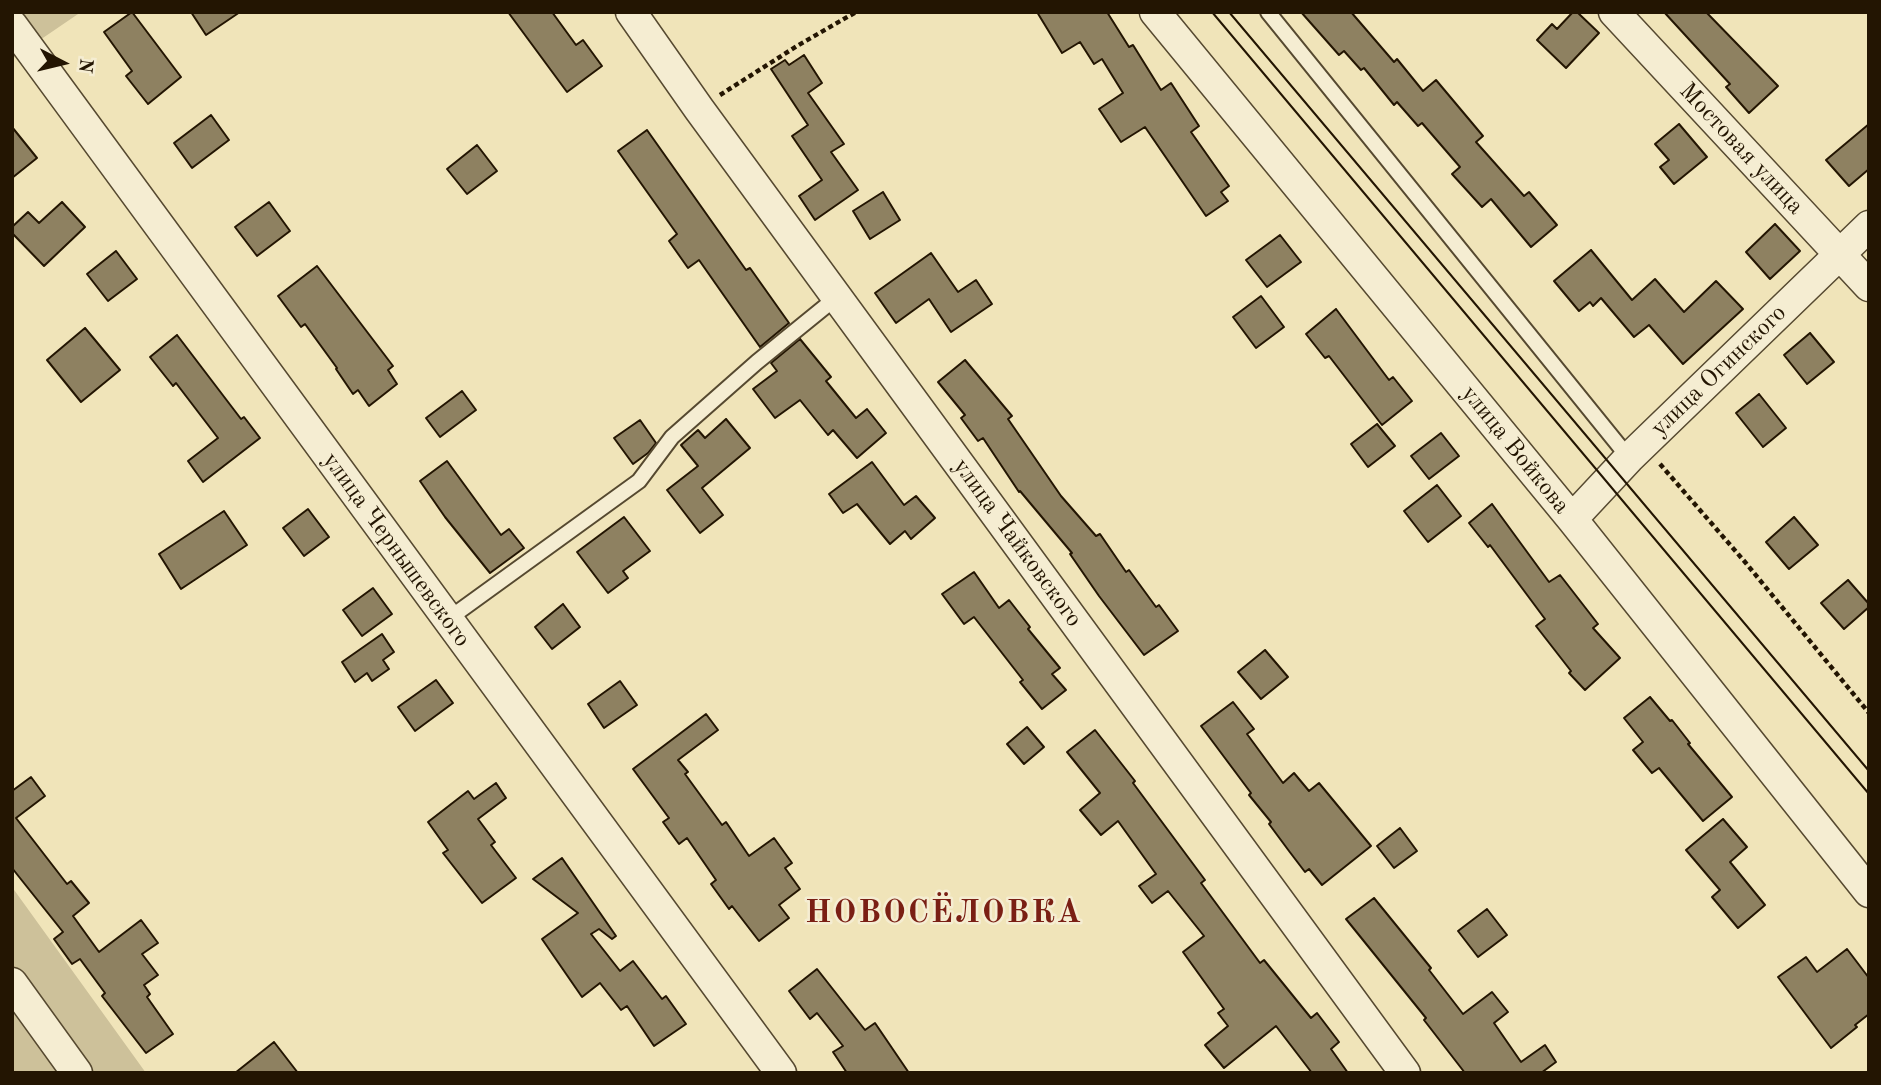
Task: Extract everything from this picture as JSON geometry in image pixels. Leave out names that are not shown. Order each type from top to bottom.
[{"type":"street","name":"улица Чайковского","points":[[631,12],[1405,1073]]},
{"type":"street","name":"улица Войкова","points":[[1155,12],[1572,519],[1869,892]]},
{"type":"street","name":"Мостовая улица","points":[[1614,12],[1869,286]]},
{"type":"street","name":"улица Чернышевского","points":[[12,25],[781,1073]]},
{"type":"street","name":"улица Огинского","points":[[1572,519],[1629,458],[1869,226]]},
{"type":"street","points":[[12,983],[77,1073]]},
{"type":"lane","points":[[1268,12],[1629,458]]},
{"type":"lane","points":[[447,620],[639,481],[672,437],[837,297]]},
{"type":"path","points":[[699,108],[856,12]]},
{"type":"path","points":[[1629,458],[1658,461],[1869,713]]},
{"type":"shaded area","points":[[12,12],[81,12],[12,59]]},
{"type":"shaded area","points":[[12,887],[146,1073],[12,1072]]},
{"type":"building","points":[[132,12],[181,77],[148,104],[126,76],[132,71],[104,32]]},
{"type":"building","points":[[191,12],[240,12],[206,35]]},
{"type":"building","points":[[508,12],[552,12],[576,45],[583,40],[602,66],[567,92]]},
{"type":"building","points":[[1037,12],[1107,12],[1129,47],[1133,45],[1161,90],[1171,83],[1199,126],[1191,132],[1229,186],[1221,192],[1228,201],[1206,216],[1145,127],[1121,142],[1099,109],[1123,93],[1102,59],[1094,64],[1080,42],[1062,53]]},
{"type":"building","points":[[1301,12],[1351,12],[1394,62],[1397,59],[1423,91],[1436,80],[1483,136],[1476,142],[1524,196],[1529,192],[1557,225],[1531,247],[1491,199],[1482,207],[1452,174],[1460,167],[1422,123],[1418,126],[1397,102],[1394,105],[1364,68],[1361,70],[1344,51],[1339,55]]},
{"type":"building","points":[[1573,12],[1577,12],[1599,33],[1566,68],[1537,40],[1552,24],[1557,29]]},
{"type":"building","points":[[1664,12],[1706,12],[1778,86],[1749,113],[1726,87],[1730,84]]},
{"type":"building","points":[[804,55],[822,83],[808,93],[844,144],[831,152],[858,190],[815,220],[799,196],[822,180],[792,136],[808,125],[771,69],[785,60],[789,65]]},
{"type":"building","points":[[211,115],[229,140],[192,168],[174,143]]},
{"type":"building","points":[[1679,124],[1707,157],[1674,184],[1660,167],[1669,160],[1655,144]]},
{"type":"building","points":[[1869,124],[1869,169],[1849,186],[1826,160]]},
{"type":"building","points":[[12,127],[37,158],[12,178]]},
{"type":"building","points":[[647,130],[746,270],[750,268],[789,323],[760,347],[699,260],[688,268],[669,241],[677,234],[618,151]]},
{"type":"building","points":[[477,145],[497,171],[467,194],[447,169]]},
{"type":"building","points":[[883,192],[900,220],[870,239],[853,211]]},
{"type":"building","points":[[62,202],[85,227],[44,266],[12,233],[12,227],[28,212],[39,223]]},
{"type":"building","points":[[269,202],[290,231],[257,256],[235,227]]},
{"type":"building","points":[[1775,224],[1800,251],[1770,279],[1746,252]]},
{"type":"building","points":[[1280,235],[1301,262],[1267,287],[1246,260]]},
{"type":"building","points":[[1591,250],[1632,300],[1655,279],[1684,312],[1716,281],[1743,309],[1683,364],[1649,325],[1634,337],[1601,298],[1593,306],[1590,302],[1579,311],[1554,281]]},
{"type":"building","points":[[116,251],[137,279],[108,301],[87,274]]},
{"type":"building","points":[[931,253],[958,292],[976,280],[992,304],[951,332],[929,299],[896,323],[875,293]]},
{"type":"building","points":[[317,266],[393,366],[388,370],[397,384],[369,406],[358,390],[353,394],[305,324],[301,327],[278,296]]},
{"type":"building","points":[[1261,296],[1284,327],[1256,348],[1233,317]]},
{"type":"building","points":[[1336,309],[1389,380],[1393,377],[1412,401],[1382,425],[1329,356],[1325,358],[1306,334]]},
{"type":"building","points":[[85,328],[120,370],[81,402],[47,360]]},
{"type":"building","points":[[1810,333],[1834,362],[1807,384],[1784,355]]},
{"type":"building","points":[[177,335],[241,419],[244,417],[260,438],[203,482],[188,461],[218,438],[176,383],[173,386],[150,357]]},
{"type":"building","points":[[800,339],[831,377],[826,381],[856,418],[867,409],[886,433],[857,458],[833,430],[828,435],[800,400],[775,418],[753,389],[777,371],[771,363]]},
{"type":"building","points":[[965,360],[1012,416],[1008,419],[1061,496],[1096,536],[1100,534],[1126,572],[1129,570],[1156,607],[1159,605],[1178,631],[1144,655],[1099,596],[1070,554],[1072,553],[1019,492],[983,438],[978,441],[961,418],[965,415],[938,382]]},
{"type":"building","points":[[462,391],[476,410],[440,437],[426,418]]},
{"type":"building","points":[[1759,394],[1786,428],[1763,447],[1736,413]]},
{"type":"building","points":[[726,419],[750,448],[702,488],[723,515],[700,533],[667,490],[698,466],[681,445],[698,430],[705,438]]},
{"type":"building","points":[[640,420],[656,443],[633,464],[614,438]]},
{"type":"building","points":[[1377,424],[1395,446],[1368,467],[1351,444]]},
{"type":"building","points":[[1441,433],[1459,456],[1429,479],[1411,456]]},
{"type":"building","points":[[447,461],[501,535],[509,529],[524,548],[490,573],[420,481]]},
{"type":"building","points":[[872,462],[904,505],[916,496],[935,518],[911,539],[905,531],[890,544],[857,504],[843,513],[829,494]]},
{"type":"building","points":[[1437,485],[1461,516],[1428,542],[1404,511]]},
{"type":"building","points":[[1492,504],[1549,582],[1560,575],[1598,624],[1593,628],[1620,658],[1585,690],[1569,673],[1571,671],[1536,626],[1545,619],[1490,545],[1488,547],[1469,523]]},
{"type":"building","points":[[308,509],[329,537],[304,556],[283,528]]},
{"type":"building","points":[[224,511],[247,545],[181,589],[159,554]]},
{"type":"building","points":[[624,517],[650,551],[623,571],[628,578],[608,593],[577,552]]},
{"type":"building","points":[[1794,517],[1818,545],[1789,569],[1766,542]]},
{"type":"building","points":[[974,572],[999,608],[1009,600],[1030,627],[1028,629],[1060,668],[1052,674],[1066,690],[1042,709],[974,617],[964,624],[942,594]]},
{"type":"building","points":[[1848,580],[1869,607],[1844,629],[1821,603]]},
{"type":"building","points":[[373,588],[392,614],[362,636],[343,610]]},
{"type":"building","points":[[563,604],[580,627],[552,649],[535,627]]},
{"type":"building","points":[[382,634],[394,652],[383,660],[389,669],[372,681],[367,673],[355,682],[342,662]]},
{"type":"building","points":[[1265,650],[1288,677],[1261,699],[1238,672]]},
{"type":"building","points":[[436,680],[453,703],[415,731],[398,707]]},
{"type":"building","points":[[620,681],[637,705],[604,728],[588,704]]},
{"type":"building","points":[[1650,697],[1670,721],[1672,720],[1690,743],[1688,744],[1732,797],[1703,821],[1659,768],[1652,773],[1633,750],[1643,742],[1624,718]]},
{"type":"building","points":[[1233,702],[1254,729],[1247,734],[1283,783],[1294,773],[1309,791],[1319,783],[1371,846],[1322,885],[1309,869],[1305,872],[1289,851],[1269,824],[1271,822],[1249,795],[1251,793],[1201,726]]},
{"type":"building","points":[[706,714],[718,730],[678,760],[688,772],[685,774],[722,825],[726,822],[749,856],[774,838],[792,863],[785,868],[800,889],[779,905],[789,918],[759,941],[732,906],[729,909],[711,884],[716,880],[687,838],[679,844],[663,822],[669,818],[633,769]]},
{"type":"building","points":[[1027,727],[1044,747],[1024,764],[1007,744]]},
{"type":"building","points":[[1095,730],[1135,781],[1133,783],[1205,880],[1201,883],[1260,963],[1264,960],[1311,1018],[1317,1013],[1339,1042],[1331,1049],[1348,1073],[1312,1073],[1276,1026],[1224,1068],[1205,1045],[1228,1026],[1218,1013],[1224,1009],[1183,952],[1204,936],[1168,891],[1152,903],[1139,886],[1156,874],[1118,821],[1101,835],[1080,810],[1100,793],[1067,752]]},
{"type":"building","points":[[31,777],[45,796],[16,818],[67,884],[71,881],[89,903],[73,916],[99,952],[141,920],[158,943],[142,954],[158,975],[144,985],[150,994],[147,997],[173,1034],[146,1053],[102,996],[105,993],[80,959],[72,964],[54,939],[63,932],[12,868],[12,791]]},
{"type":"building","points":[[496,783],[506,798],[478,819],[495,842],[491,845],[516,878],[482,903],[443,853],[448,850],[428,822],[468,791],[474,799]]},
{"type":"building","points":[[1723,819],[1747,847],[1730,862],[1765,905],[1738,928],[1712,897],[1720,890],[1686,850]]},
{"type":"building","points":[[1400,828],[1417,851],[1394,868],[1377,846]]},
{"type":"building","points":[[562,858],[616,936],[612,939],[599,929],[591,934],[620,971],[633,961],[662,999],[666,996],[686,1024],[654,1046],[627,1006],[621,1010],[600,983],[582,997],[542,939],[578,913],[533,879]]},
{"type":"building","points":[[1374,898],[1431,968],[1429,970],[1463,1014],[1492,992],[1508,1012],[1494,1023],[1521,1062],[1545,1045],[1556,1062],[1541,1073],[1465,1073],[1424,1020],[1426,1018],[1346,919]]},
{"type":"building","points":[[1487,909],[1507,935],[1478,957],[1458,931]]},
{"type":"building","points":[[1847,949],[1869,978],[1869,1014],[1831,1048],[1778,977],[1806,957],[1817,972]]},
{"type":"building","points":[[817,969],[865,1030],[875,1023],[909,1073],[847,1073],[833,1052],[843,1046],[817,1013],[810,1019],[789,991]]},
{"type":"building","points":[[274,1042],[298,1073],[235,1073]]},
{"type":"tram line","points":[[1212,12],[1869,794]]},
{"type":"tram line","points":[[1229,12],[1869,771]]},
{"type":"district","name":"НОВОСЁЛОВКА","points":[[944,914]]}]
